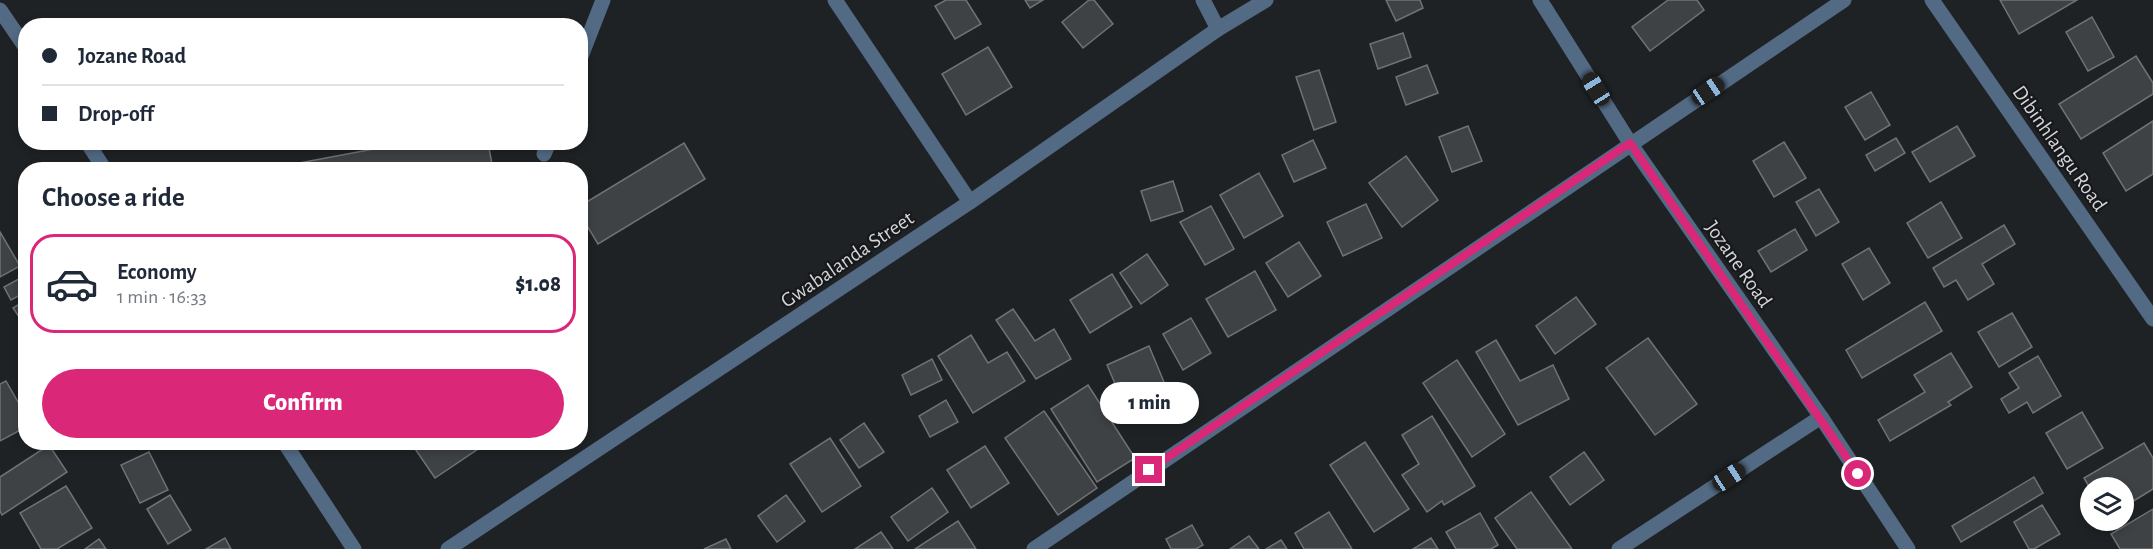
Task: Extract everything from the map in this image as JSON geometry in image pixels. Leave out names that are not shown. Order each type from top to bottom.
[{"type":"street","points":[[588,38],[603,0]]},
{"type":"street","points":[[835,0],[970,202]]},
{"type":"street","points":[[1203,0],[1218,29]]},
{"type":"street","name":"Gwabalanda Street","points":[[448,549],[970,202],[1218,29],[1266,0]]},
{"type":"street","name":"Jozane Road","points":[[1540,0],[1630,143],[1821,417],[1908,549]]},
{"type":"street","points":[[1034,549],[1844,0]]},
{"type":"street","name":"Dibinhlangu Road","points":[[1932,0],[2153,319]]},
{"type":"street","points":[[0,10],[18,36]]},
{"type":"street","points":[[1619,549],[1821,417]]},
{"type":"street","points":[[289,450],[354,549]]},
{"type":"building","points":[[946,0],[966,0],[981,24],[955,39],[935,6]]},
{"type":"building","points":[[1025,0],[1043,0],[1030,8]]},
{"type":"building","points":[[1089,0],[1094,0],[1113,24],[1083,48],[1062,22]]},
{"type":"building","points":[[1386,0],[1420,0],[1423,8],[1396,21]]},
{"type":"building","points":[[1668,0],[1697,0],[1704,10],[1650,51],[1632,27]]},
{"type":"building","points":[[2000,0],[2077,0],[2019,34]]},
{"type":"building","points":[[2092,17],[2114,57],[2088,71],[2066,32]]},
{"type":"building","points":[[1403,33],[1411,57],[1378,69],[1370,44]]},
{"type":"building","points":[[988,47],[1012,87],[966,115],[942,74]]},
{"type":"building","points":[[2136,56],[2153,83],[2153,94],[2081,139],[2059,104]]},
{"type":"building","points":[[1427,65],[1438,93],[1406,105],[1396,77]]},
{"type":"building","points":[[1319,70],[1336,122],[1314,130],[1296,77]]},
{"type":"building","points":[[1871,92],[1890,125],[1865,140],[1845,107]]},
{"type":"building","points":[[2153,121],[2153,174],[2126,191],[2103,153]]},
{"type":"building","points":[[1468,126],[1482,161],[1452,172],[1439,137]]},
{"type":"building","points":[[1957,126],[1975,156],[1930,182],[1912,152]]},
{"type":"building","points":[[1896,138],[1905,153],[1875,171],[1866,155]]},
{"type":"building","points":[[1313,140],[1326,168],[1294,182],[1282,155]]},
{"type":"building","points":[[1784,142],[1806,178],[1774,197],[1753,161]]},
{"type":"building","points":[[684,143],[705,179],[598,244],[588,227],[588,201]]},
{"type":"building","points":[[368,150],[489,150],[492,162],[305,162]]},
{"type":"building","points":[[1406,156],[1438,200],[1402,227],[1369,183]]},
{"type":"building","points":[[1259,173],[1283,216],[1244,238],[1220,195]]},
{"type":"building","points":[[1173,181],[1183,211],[1151,221],[1141,191]]},
{"type":"building","points":[[1819,189],[1839,222],[1816,236],[1796,202]]},
{"type":"building","points":[[1941,202],[1962,238],[1928,258],[1907,223]]},
{"type":"building","points":[[1366,204],[1382,238],[1343,256],[1327,222]]},
{"type":"building","points":[[1211,206],[1234,249],[1205,265],[1180,222]]},
{"type":"building","points":[[2004,225],[2015,244],[1982,264],[1994,284],[1968,300],[1956,280],[1944,287],[1933,268]]},
{"type":"building","points":[[1795,229],[1807,250],[1771,272],[1758,251]]},
{"type":"building","points":[[0,232],[18,263],[18,267],[0,277]]},
{"type":"building","points":[[1299,242],[1321,276],[1288,297],[1266,263]]},
{"type":"building","points":[[1869,248],[1890,283],[1863,300],[1842,264]]},
{"type":"building","points":[[1147,254],[1168,285],[1141,304],[1120,273]]},
{"type":"building","points":[[1255,271],[1276,310],[1228,337],[1206,299]]},
{"type":"building","points":[[1112,274],[1132,307],[1090,333],[1070,300]]},
{"type":"building","points":[[18,279],[18,296],[11,300],[4,287]]},
{"type":"building","points":[[1576,297],[1596,324],[1555,354],[1536,326]]},
{"type":"building","points":[[1925,302],[1942,331],[1862,378],[1846,350]]},
{"type":"building","points":[[18,305],[18,315],[13,308]]},
{"type":"building","points":[[1013,309],[1035,341],[1054,329],[1071,359],[1036,379],[996,320]]},
{"type":"building","points":[[2012,313],[2032,347],[1999,367],[1978,332]]},
{"type":"building","points":[[1191,318],[1211,353],[1183,370],[1163,334]]},
{"type":"building","points":[[971,335],[988,363],[1007,352],[1025,381],[973,413],[938,356]]},
{"type":"building","points":[[1648,338],[1697,404],[1655,435],[1606,368]]},
{"type":"building","points":[[1496,340],[1520,381],[1553,365],[1569,399],[1518,425],[1476,352]]},
{"type":"building","points":[[1149,346],[1164,382],[1122,400],[1107,365]]},
{"type":"building","points":[[1951,353],[1972,387],[1948,402],[1951,405],[1890,441],[1878,420],[1925,392],[1914,375]]},
{"type":"building","points":[[2038,356],[2061,396],[2033,413],[2027,402],[2009,413],[2001,399],[2019,388],[2009,373]]},
{"type":"building","points":[[932,359],[942,380],[911,395],[902,375]]},
{"type":"building","points":[[1457,360],[1505,434],[1472,457],[1423,383]]},
{"type":"building","points":[[6,381],[18,402],[18,431],[0,441],[0,384]]},
{"type":"building","points":[[1088,385],[1135,458],[1097,482],[1051,409]]},
{"type":"building","points":[[946,400],[958,422],[930,437],[919,416]]},
{"type":"building","points":[[1044,411],[1097,488],[1058,515],[1005,438]]},
{"type":"building","points":[[2082,412],[2103,448],[2067,469],[2046,433]]},
{"type":"building","points":[[1432,416],[1475,486],[1444,505],[1442,501],[1427,512],[1402,475],[1419,464],[1402,435]]},
{"type":"building","points":[[864,423],[884,452],[859,468],[840,440]]},
{"type":"building","points":[[830,438],[861,486],[822,512],[790,464]]},
{"type":"building","points":[[1365,442],[1409,509],[1374,532],[1330,465]]},
{"type":"building","points":[[2144,443],[2153,458],[2153,489],[2134,501],[2134,477],[2086,477]]},
{"type":"building","points":[[985,446],[1009,483],[971,508],[947,470]]},
{"type":"building","points":[[41,450],[52,450],[67,472],[2,515],[0,477]]},
{"type":"building","points":[[416,450],[477,450],[435,478]]},
{"type":"building","points":[[149,452],[168,490],[140,503],[121,465]]},
{"type":"building","points":[[1584,452],[1604,480],[1570,505],[1550,477]]},
{"type":"building","points":[[2034,477],[2043,493],[1961,542],[1952,526]]},
{"type":"building","points":[[66,486],[92,528],[57,549],[41,549],[20,513]]},
{"type":"building","points":[[932,488],[948,512],[908,541],[891,517]]},
{"type":"building","points":[[1531,492],[1572,549],[1517,549],[1495,518]]},
{"type":"building","points":[[170,495],[191,530],[168,544],[147,509]]},
{"type":"building","points":[[786,495],[805,521],[777,542],[758,516]]},
{"type":"building","points":[[2042,505],[2060,534],[2034,549],[2029,549],[2014,522]]},
{"type":"building","points":[[2153,509],[2153,549],[2120,549],[2111,534],[2116,531],[2134,531],[2134,520]]},
{"type":"building","points":[[1329,512],[1352,549],[1304,549],[1295,533]]},
{"type":"building","points":[[1480,513],[1498,545],[1491,549],[1456,549],[1446,532]]},
{"type":"building","points":[[958,521],[976,549],[915,549]]},
{"type":"building","points":[[1192,525],[1203,545],[1196,549],[1171,549],[1166,539]]},
{"type":"building","points":[[881,532],[893,549],[855,549]]},
{"type":"building","points":[[1249,536],[1259,549],[1230,549]]},
{"type":"building","points":[[225,538],[231,549],[206,549]]},
{"type":"building","points":[[1431,538],[1438,549],[1413,549]]},
{"type":"building","points":[[99,539],[106,549],[85,549]]},
{"type":"building","points":[[726,539],[731,549],[704,549]]},
{"type":"building","points":[[1281,540],[1287,549],[1266,549]]},
{"type":"route","points":[[1149,470],[1630,143],[1821,417],[1858,474]]}]
